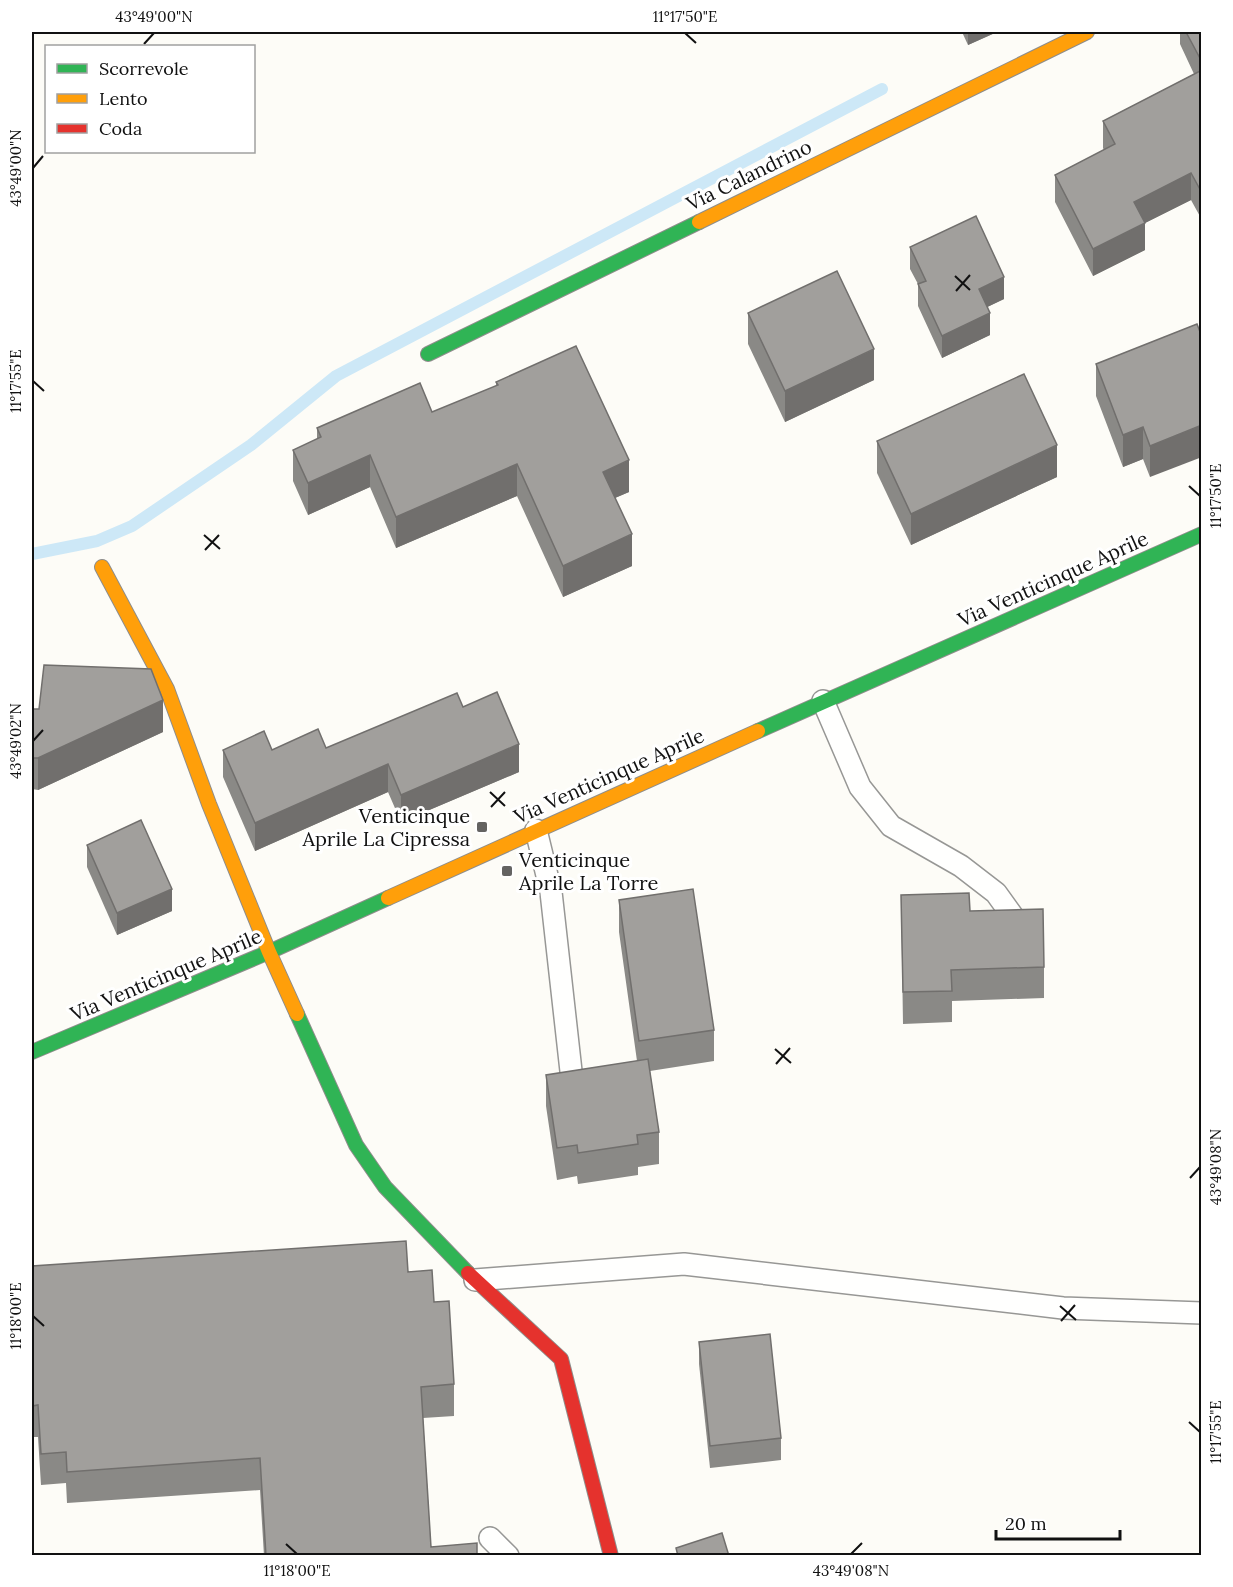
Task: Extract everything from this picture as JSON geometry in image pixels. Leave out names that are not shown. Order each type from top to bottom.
[{"type":"street","name":"Via Calandrino","points":[[428,354],[1087,32]]},
{"type":"street","name":"Via Venticinque Aprile","points":[[32,1052],[269,952],[823,701],[1202,534]]},
{"type":"street","points":[[102,567],[167,690],[209,804],[269,952],[356,1145],[385,1186],[475,1280],[561,1359],[611,1556]]},
{"type":"lane","points":[[823,701],[860,787],[891,826],[961,866],[996,893],[1014,918]]},
{"type":"lane","points":[[536,830],[551,892],[572,1080]]},
{"type":"lane","points":[[475,1280],[684,1264],[1063,1308],[1202,1312]]},
{"type":"lane","points":[[490,1538],[508,1556]]},
{"type":"building","points":[[1186,32],[1202,32],[1202,62]]},
{"type":"building","points":[[1202,70],[1202,193],[1191,173],[1134,202],[1145,223],[1093,249],[1055,175],[1115,144],[1103,121]]},
{"type":"building","points":[[976,216],[1004,277],[979,289],[990,313],[942,336],[918,284],[926,281],[910,247]]},
{"type":"building","points":[[837,271],[874,349],[785,391],[748,313]]},
{"type":"building","points":[[1197,324],[1202,337],[1202,425],[1150,446],[1143,427],[1123,435],[1096,364]]},
{"type":"building","points":[[576,346],[629,460],[603,472],[632,534],[563,566],[517,464],[396,517],[370,455],[308,483],[293,450],[321,437],[317,428],[420,383],[432,412],[498,385],[496,382]]},
{"type":"building","points":[[1024,374],[1057,445],[911,514],[877,441]]},
{"type":"building","points":[[44,665],[151,669],[163,700],[38,758],[32,758],[32,709],[39,709]]},
{"type":"building","points":[[497,692],[519,744],[401,795],[388,764],[255,823],[223,750],[264,731],[272,750],[318,729],[326,748],[457,693],[463,707]]},
{"type":"building","points":[[141,820],[172,889],[117,913],[87,845]]},
{"type":"building","points":[[693,889],[714,1030],[639,1041],[619,900]]},
{"type":"building","points":[[969,893],[970,911],[1043,909],[1044,967],[951,970],[952,991],[903,992],[901,895]]},
{"type":"building","points":[[648,1059],[659,1132],[637,1135],[638,1144],[578,1153],[577,1145],[557,1148],[546,1075]]},
{"type":"building","points":[[406,1241],[408,1272],[432,1270],[434,1302],[449,1301],[454,1384],[421,1387],[431,1547],[477,1543],[477,1556],[266,1556],[260,1458],[67,1472],[66,1452],[41,1454],[38,1405],[32,1406],[32,1266]]},
{"type":"building","points":[[770,1334],[781,1438],[710,1446],[699,1342]]},
{"type":"building","points":[[722,1533],[729,1556],[678,1556],[676,1548]]},
{"type":"waterway","points":[[32,554],[97,541],[132,526],[251,445],[336,376],[882,89]]},
{"type":"traffic: fast","points":[[428,354],[699,222]]},
{"type":"traffic: fast","points":[[758,731],[1202,534]]},
{"type":"traffic: fast","points":[[32,1052],[269,952],[388,898]]},
{"type":"traffic: fast","points":[[297,1014],[356,1145],[385,1187],[468,1273]]},
{"type":"traffic: slow","points":[[699,222],[1087,32]]},
{"type":"traffic: slow","points":[[102,567],[167,689],[209,804],[269,952],[297,1014]]},
{"type":"traffic: slow","points":[[388,898],[758,731]]},
{"type":"traffic: jam","points":[[468,1273],[561,1359],[611,1556]]},
{"type":"place","name":"Venticinque Aprile La Cipressa","points":[[482,827]]},
{"type":"place","name":"Venticinque Aprile La Torre","points":[[507,871]]}]
